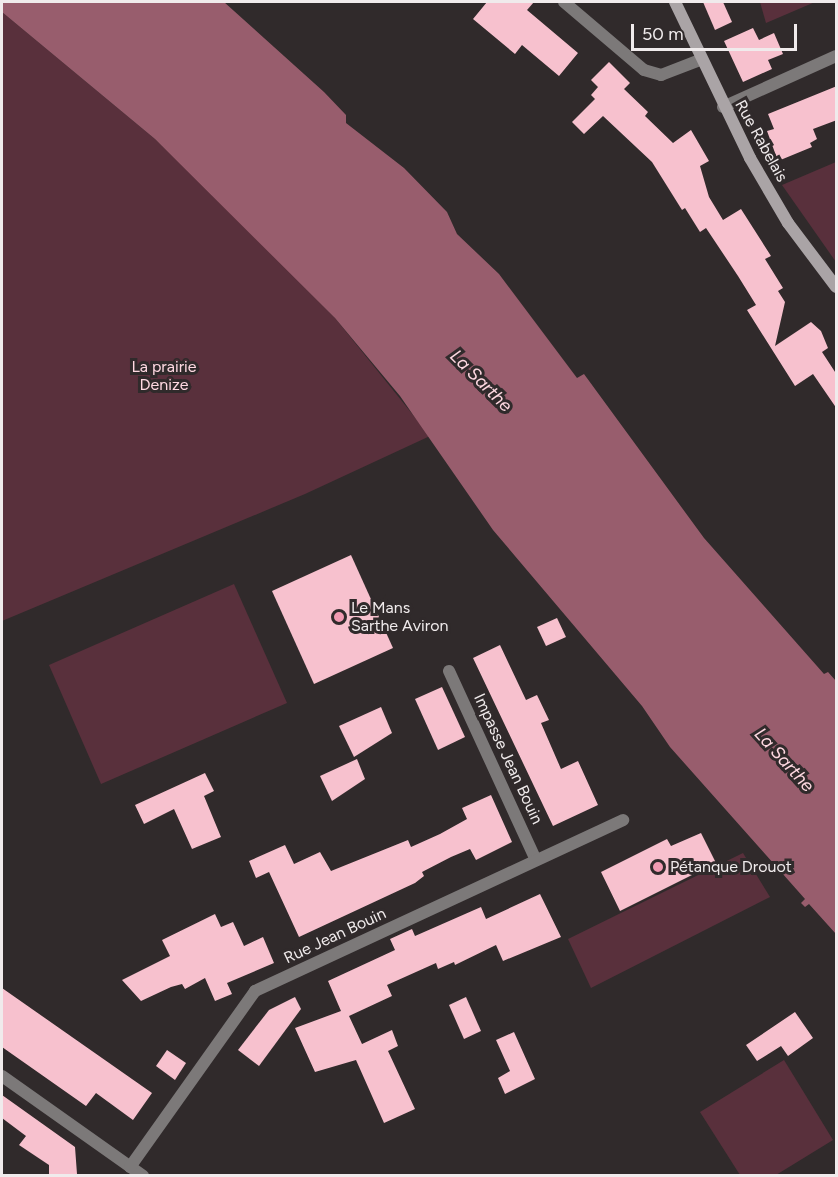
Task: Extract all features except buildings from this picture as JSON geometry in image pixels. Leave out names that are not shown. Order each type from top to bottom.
[{"type":"street","points":[[564,2],[644,70],[661,75],[700,60]]},
{"type":"street","name":"Rue Rabelais","points":[[675,2],[723,107],[788,223],[837,286]]},
{"type":"street","points":[[723,107],[837,56]]},
{"type":"street","name":"Impasse Jean Bouin","points":[[449,671],[536,860]]},
{"type":"street","name":"Rue Jean Bouin","points":[[130,1167],[255,991],[623,820]]},
{"type":"street","points":[[2,1076],[143,1176]]},
{"type":"green space","points":[[760,2],[815,2],[766,23]]},
{"type":"green space","name":"La prairie Denize","points":[[2,12],[155,139],[220,201],[335,318],[430,436],[305,494],[2,621]]},
{"type":"green space","points":[[836,162],[836,262],[782,185]]},
{"type":"green space","points":[[234,584],[287,703],[101,784],[49,665]]},
{"type":"green space","points":[[743,853],[770,897],[591,988],[568,939]]},
{"type":"green space","points":[[784,1060],[833,1140],[776,1175],[740,1175],[700,1112]]},
{"type":"water","name":"La Sarthe","points":[[2,2],[224,2],[324,92],[346,115],[346,123],[404,168],[447,212],[457,234],[499,274],[577,378],[584,374],[704,538],[824,674],[828,672],[836,681],[836,934],[809,904],[805,907],[801,903],[805,899],[670,747],[642,706],[493,530],[400,396],[335,318],[155,139],[2,12]]},
{"type":"place","name":"Le Mans Sarthe Aviron","points":[[339,617]]},
{"type":"place","name":"Pétanque Drouot","points":[[658,867]]}]
